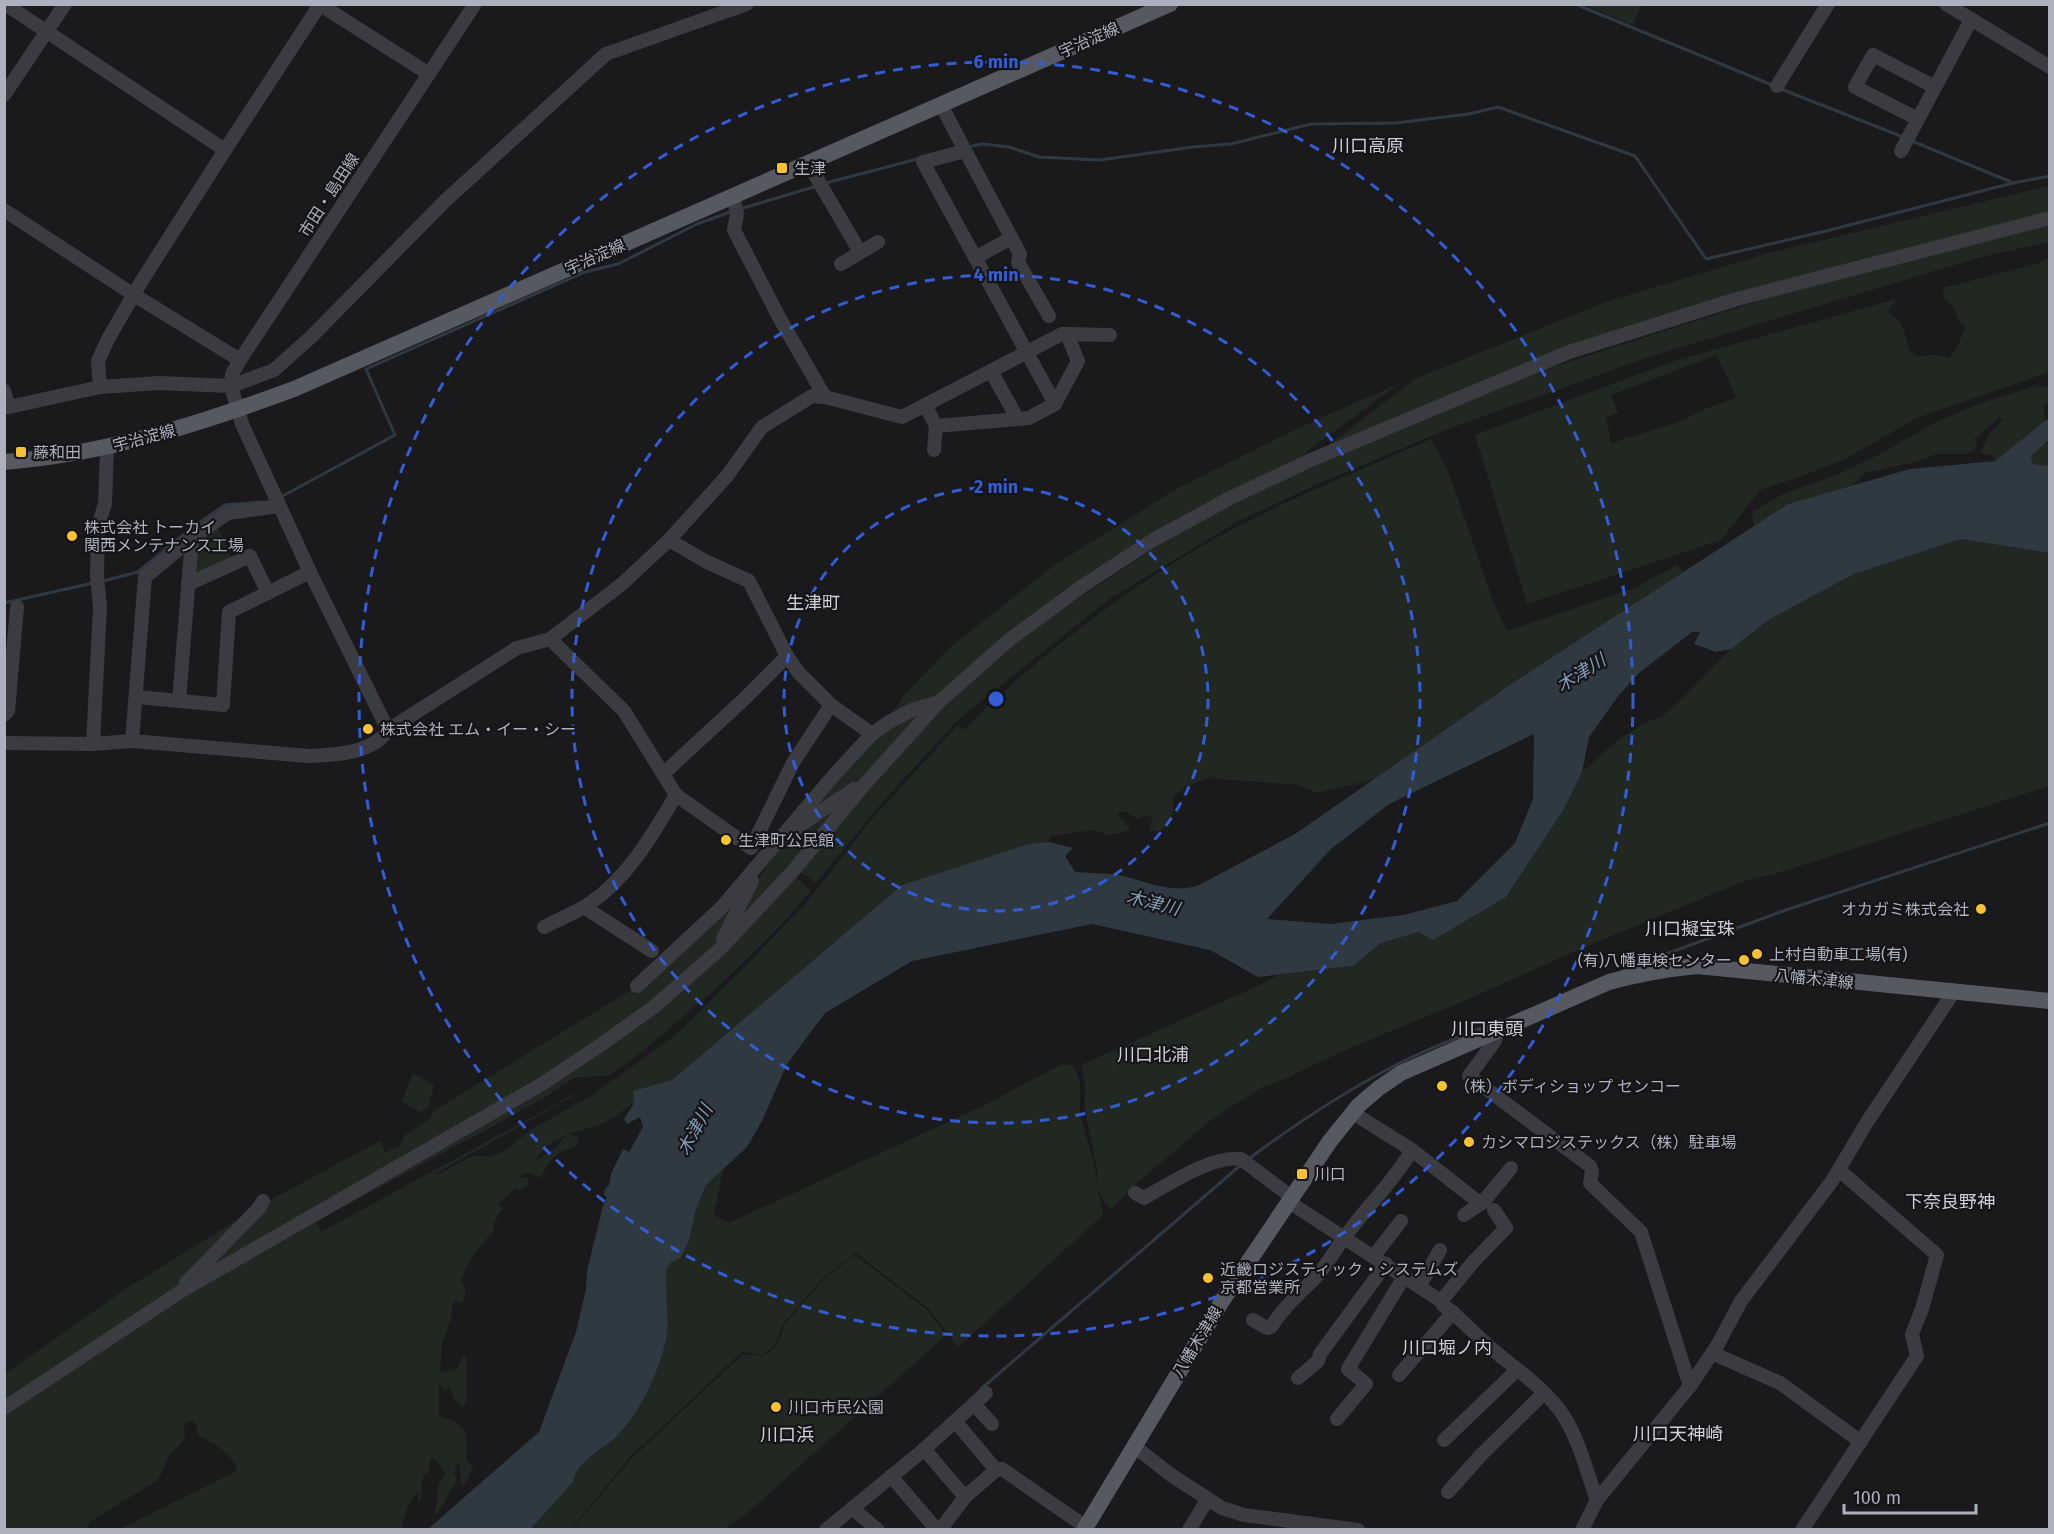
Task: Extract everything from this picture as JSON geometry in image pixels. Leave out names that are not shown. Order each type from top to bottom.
[{"type":"main road","name":"宇治淀線","points":[[4,462],[131,443],[237,410],[294,389],[1170,4]]},
{"type":"main road","name":"八幡木津線","points":[[1085,1528],[1222,1301],[1330,1140],[1359,1105],[1401,1073],[1609,982],[1642,972],[1687,967],[1697,966],[2049,1001]]},
{"type":"street","points":[[4,4],[225,150]]},
{"type":"street","points":[[4,95],[64,4]]},
{"type":"street","name":"市田・島田線","points":[[231,386],[232,374],[240,360],[475,4]]},
{"type":"street","points":[[4,391],[7,407],[100,387],[159,383],[231,386],[274,370],[311,337],[445,201],[606,54],[747,4]]},
{"type":"street","points":[[1777,86],[1828,4]]},
{"type":"street","points":[[1946,4],[2048,63]]},
{"type":"street","points":[[100,387],[98,361],[108,339],[317,5],[327,9],[429,74]]},
{"type":"street","points":[[1901,151],[1971,20]]},
{"type":"street","points":[[1918,119],[1855,87],[1873,55],[1935,87]]},
{"type":"street","points":[[941,105],[1020,254],[1018,261],[1049,316]]},
{"type":"street","points":[[965,151],[923,162],[1055,404]]},
{"type":"street","points":[[808,163],[860,252]]},
{"type":"street","points":[[733,196],[737,214],[734,230],[780,319],[825,397]]},
{"type":"street","points":[[4,210],[134,296],[240,360]]},
{"type":"street","points":[[4,1408],[183,1290],[542,1084],[655,1006],[720,949],[794,871],[863,786],[939,702],[1009,640],[1082,587],[1153,540],[1230,498],[1311,460],[1580,348],[1737,299],[2049,218]]},
{"type":"street","points":[[975,258],[1011,238]]},
{"type":"street","points":[[841,264],[878,242]]},
{"type":"street","points":[[4,743],[93,744],[132,741],[322,756],[360,749],[384,737],[388,730],[517,648],[550,639],[622,584],[669,540],[727,476],[762,427],[812,396],[825,397],[902,417],[1062,334],[1110,335]]},
{"type":"street","points":[[936,426],[1029,418],[1055,404],[1078,362],[1067,334]]},
{"type":"street","points":[[991,371],[1017,418]]},
{"type":"street","points":[[231,386],[237,410],[279,506],[388,730]]},
{"type":"street","points":[[925,405],[936,426],[934,450]]},
{"type":"street","points":[[93,744],[100,615],[97,576],[98,526],[105,504],[107,448]]},
{"type":"street","points":[[132,741],[145,577],[192,538],[228,513],[279,506]]},
{"type":"street","points":[[179,701],[192,538]]},
{"type":"street","points":[[669,540],[708,562],[749,580],[787,656],[799,673],[831,705],[872,734]]},
{"type":"street","points":[[188,584],[250,556],[268,593]]},
{"type":"street","points":[[136,698],[223,705],[229,612],[310,572]]},
{"type":"street","points":[[4,715],[8,711],[10,631],[17,607]]},
{"type":"street","points":[[550,639],[624,711],[676,795],[751,848]]},
{"type":"street","points":[[663,774],[787,656]]},
{"type":"street","points":[[637,986],[721,908],[872,734],[912,710],[939,702]]},
{"type":"street","points":[[751,848],[794,761],[831,705]]},
{"type":"street","points":[[720,949],[718,945],[770,850],[782,842],[793,830],[863,786]]},
{"type":"street","points":[[544,927],[584,907],[609,889],[656,830],[676,795]]},
{"type":"street","points":[[751,848],[760,843],[770,850]]},
{"type":"street","points":[[584,907],[652,951]]},
{"type":"street","points":[[1582,1530],[1597,1500],[1690,1386],[1712,1353],[1741,1301],[1839,1170],[1867,1122],[1953,993]]},
{"type":"street","points":[[1499,1030],[1494,1042],[1469,1076],[1590,1166],[1592,1171],[1590,1182],[1641,1232],[1690,1386]]},
{"type":"street","points":[[1361,1118],[1412,1150],[1513,1223]]},
{"type":"street","points":[[1253,1320],[1267,1329],[1271,1327],[1287,1305],[1314,1279],[1344,1237],[1398,1174],[1412,1150]]},
{"type":"street","points":[[1135,1193],[1144,1198],[1192,1172],[1225,1159],[1241,1159],[1291,1200],[1441,1302],[1544,1393],[1564,1417],[1576,1441],[1597,1500]]},
{"type":"street","points":[[1464,1215],[1486,1205],[1510,1168]]},
{"type":"street","points":[[1802,1530],[1917,1356],[1912,1334],[1922,1309],[1937,1255],[1839,1170]]},
{"type":"street","points":[[183,1290],[186,1283],[260,1208],[263,1201]]},
{"type":"street","points":[[1441,1302],[1474,1261],[1506,1228],[1486,1205]]},
{"type":"street","points":[[1374,1256],[1401,1221]]},
{"type":"street","points":[[1419,1287],[1440,1250]]},
{"type":"street","points":[[1298,1378],[1318,1361],[1355,1305],[1386,1264]]},
{"type":"street","points":[[1337,1419],[1366,1384],[1348,1369],[1404,1277]]},
{"type":"street","points":[[1399,1375],[1453,1312]]},
{"type":"street","points":[[1712,1353],[1780,1383],[1861,1442]]},
{"type":"street","points":[[1444,1440],[1517,1370]]},
{"type":"street","points":[[826,1530],[924,1449],[986,1393]]},
{"type":"street","points":[[1448,1492],[1481,1455],[1544,1393]]},
{"type":"street","points":[[974,1404],[992,1424]]},
{"type":"street","points":[[955,1421],[996,1470]]},
{"type":"street","points":[[1134,1446],[1207,1500],[1222,1508],[1244,1515],[1356,1529]]},
{"type":"street","points":[[924,1449],[965,1497]]},
{"type":"street","points":[[891,1476],[938,1530],[965,1497],[996,1470],[1002,1469],[1085,1528]]},
{"type":"street","points":[[1189,1530],[1207,1500]]},
{"type":"street","points":[[852,1508],[878,1530]]},
{"type":"shaded area","points":[[1641,4],[1633,25],[1585,5]]},
{"type":"shaded area","points":[[2049,186],[2049,212],[1565,348],[1321,451],[1415,379],[1606,302],[1769,253]]},
{"type":"shaded area","points":[[2049,223],[2049,242],[1981,257],[1652,356],[1453,427],[1320,483],[1239,521],[1111,598],[960,718],[885,799],[816,883],[798,870],[867,787],[944,707],[1015,641],[1160,544],[1228,505],[1443,408],[1552,367],[1839,275]]},
{"type":"shaded area","points":[[2049,258],[2050,366],[2046,373],[1917,418],[1845,459],[1760,490],[1721,540],[1527,604],[1475,435],[1677,360],[1897,299],[1888,311],[1902,324],[1910,351],[1917,356],[1937,355],[1949,358],[1957,347],[1965,328],[1958,320],[1954,308],[1944,299],[1943,288],[2040,263]],"holes":[[[1717,355],[1736,398],[1707,408],[1679,422],[1611,443],[1606,418],[1618,413],[1611,395]]]},
{"type":"shaded area","points":[[1400,383],[1306,452],[1302,461],[1152,535],[1061,592],[936,698],[889,718],[905,694],[953,645],[1056,564],[1180,487],[1303,426]]},
{"type":"shaded area","points":[[2039,385],[2049,388],[2049,402],[2044,406],[2045,422],[1995,461],[1994,456],[1980,453],[1989,434],[2003,420],[2000,417],[1974,439],[1977,443],[1974,451],[1966,454],[1937,454],[1911,463],[1865,473],[1852,486],[1788,504],[1754,527],[1752,512],[1783,494],[1839,474],[1884,452],[1934,423],[1984,402]]},
{"type":"shaded area","points":[[1431,439],[1449,473],[1493,601],[1507,631],[1632,589],[1678,565],[1683,573],[1517,680],[1375,779],[1317,793],[1298,785],[1209,778],[1185,787],[1173,797],[1173,814],[1161,831],[1150,831],[1152,817],[1145,816],[1137,819],[1125,811],[1117,813],[1131,830],[1109,835],[1094,830],[1051,836],[1049,842],[1028,844],[902,885],[672,1080],[634,1091],[634,1103],[598,1125],[571,1134],[579,1138],[577,1146],[554,1157],[540,1178],[527,1172],[518,1177],[528,1178],[529,1183],[518,1191],[515,1188],[499,1204],[504,1208],[494,1222],[494,1231],[474,1254],[463,1274],[461,1281],[465,1292],[462,1304],[456,1300],[453,1302],[451,1319],[442,1344],[440,1372],[457,1369],[464,1353],[466,1402],[463,1407],[454,1399],[450,1386],[445,1391],[439,1383],[439,1416],[456,1423],[464,1431],[467,1443],[466,1461],[473,1466],[468,1479],[461,1488],[460,1465],[457,1464],[454,1474],[457,1480],[437,1514],[435,1513],[439,1484],[445,1474],[443,1468],[432,1457],[427,1475],[424,1474],[421,1500],[418,1502],[418,1493],[411,1500],[401,1529],[120,1529],[237,1469],[227,1454],[198,1436],[193,1421],[185,1423],[184,1440],[169,1456],[156,1481],[90,1522],[86,1529],[5,1529],[4,1412],[107,1340],[602,1049],[792,873],[811,891],[782,924],[717,988],[638,1055],[610,1075],[574,1078],[537,1102],[316,1222],[321,1232],[578,1092],[437,1173],[474,1155],[488,1157],[503,1152],[532,1129],[591,1096],[677,1034],[758,953],[806,903],[871,820],[958,725],[963,730],[1052,650],[1115,602],[1216,538],[1295,498]],"holes":[[[571,1134],[564,1137],[557,1147],[535,1161],[548,1146],[562,1137]]]},
{"type":"shaded area","points":[[2044,443],[2049,444],[2049,466],[2033,464],[2031,456]]},
{"type":"shaded area","points":[[217,525],[232,559],[191,579],[195,543]]},
{"type":"shaded area","points":[[1961,539],[2049,553],[2049,786],[1781,872],[1742,882],[1345,1050],[1259,1089],[1211,1120],[1137,1183],[1111,1210],[1104,1202],[1099,1191],[1097,1168],[1084,1106],[1085,1085],[1081,1065],[1278,975],[1353,966],[1381,943],[1420,932],[1433,939],[1506,897],[1564,809],[1582,772],[1619,739],[1648,721],[1661,717],[1731,649],[1770,619],[1854,574]]},
{"type":"shaded area","points":[[929,708],[859,781],[794,826],[874,736]]},
{"type":"shaded area","points":[[853,791],[792,864],[729,933],[772,856],[791,838]]},
{"type":"shaded area","points":[[750,880],[712,951],[655,1002],[594,1046],[187,1282],[265,1203],[380,1141],[385,1153],[400,1145],[404,1136],[430,1119],[434,1111],[631,990],[639,989]]},
{"type":"shaded area","points":[[1062,1064],[1074,1066],[1080,1082],[1080,1114],[1094,1163],[1103,1215],[966,1340],[958,1347],[929,1309],[856,1253],[823,1278],[783,1324],[775,1345],[763,1355],[742,1352],[630,1457],[571,1529],[531,1530],[573,1482],[585,1462],[624,1428],[648,1389],[661,1361],[666,1335],[666,1271],[689,1241],[696,1209],[706,1185],[723,1170],[714,1215],[729,1223],[987,1104]]},
{"type":"shaded area","points":[[413,1073],[434,1086],[428,1108],[419,1112],[402,1101]]},
{"type":"shaded area","points":[[255,1209],[179,1283],[179,1289],[5,1404],[4,1375],[124,1290]]},
{"type":"shaded area","name":"川口市民公園","points":[[855,1255],[927,1310],[946,1335],[745,1515],[724,1529],[572,1529],[631,1459],[743,1354],[764,1356],[777,1346],[784,1325],[824,1279]]},
{"type":"water","name":"木津川","points":[[2049,418],[2049,440],[2031,456],[2033,464],[2049,466],[2049,553],[1961,539],[1854,574],[1770,619],[1731,649],[1716,652],[1694,644],[1700,632],[1692,632],[1639,673],[1619,695],[1589,737],[1582,772],[1564,809],[1506,897],[1433,940],[1419,932],[1381,943],[1353,966],[1258,977],[1210,950],[1092,924],[912,961],[825,1013],[787,1064],[762,1121],[747,1147],[706,1185],[696,1209],[689,1241],[680,1258],[670,1263],[666,1271],[667,1332],[659,1365],[640,1405],[625,1428],[584,1462],[573,1482],[531,1529],[428,1529],[539,1432],[576,1332],[586,1289],[587,1271],[607,1197],[604,1195],[605,1188],[609,1186],[611,1174],[623,1149],[629,1152],[643,1127],[640,1117],[627,1124],[624,1119],[634,1103],[633,1091],[672,1080],[902,885],[1028,844],[1049,842],[1073,848],[1065,856],[1075,872],[1118,875],[1167,887],[1197,886],[1295,834],[1517,680],[1788,504],[1910,469],[1995,461]],"holes":[[[1534,734],[1533,799],[1515,843],[1457,901],[1403,915],[1331,924],[1267,919],[1331,849],[1389,804]]]},
{"type":"waterway","points":[[1575,4],[1772,85]]},
{"type":"waterway","points":[[1781,89],[1903,137]]},
{"type":"waterway","points":[[968,147],[982,144],[1009,147],[1039,157],[1100,160],[1231,144],[1311,124],[1396,123],[1469,114],[1498,107],[1635,156],[1706,259],[2013,183],[2050,176]]},
{"type":"waterway","points":[[1912,141],[2011,182]]},
{"type":"waterway","points":[[826,183],[921,158]]},
{"type":"waterway","points":[[740,209],[817,186]]},
{"type":"waterway","points":[[279,498],[395,435],[366,369],[585,272],[618,264],[697,224],[733,211]]},
{"type":"waterway","points":[[103,581],[138,572],[193,527],[225,505],[261,502]]},
{"type":"waterway","points":[[4,603],[93,583]]},
{"type":"waterway","points":[[1623,970],[1786,910],[2050,823]]},
{"type":"waterway","points":[[1247,1160],[1282,1134],[1375,1076],[1420,1053],[1500,1020]]},
{"type":"waterway","points":[[981,1389],[1242,1164]]},
{"type":"place","name":"生津","points":[[782,168]]},
{"type":"place","name":"藤和田","points":[[21,452]]},
{"type":"place","name":"株式会社 トーカイ 関西メンテナンス工場","points":[[72,536]]},
{"type":"place","name":"株式会社 エム・イー・シー","points":[[368,729]]},
{"type":"place","name":"生津町公民館","points":[[726,840]]},
{"type":"place","name":"オカガミ株式会社","points":[[1981,909]]},
{"type":"place","name":"上村自動車工場(有)","points":[[1757,954]]},
{"type":"place","name":"(有)八幡車検センター","points":[[1744,960]]},
{"type":"place","name":"（株）ボディショップ センコー","points":[[1442,1086]]},
{"type":"place","name":"カシマロジステックス（株）駐車場","points":[[1469,1142]]},
{"type":"place","name":"川口","points":[[1302,1174]]},
{"type":"place","name":"近畿ロジスティック・システムズ 京都営業所","points":[[1208,1278]]},
{"type":"place","name":"川口市民公園","points":[[776,1407]]},
{"type":"district","name":"川口高原","points":[[1368,146]]},
{"type":"district","name":"生津町","points":[[813,603]]},
{"type":"district","name":"川口擬宝珠","points":[[1690,929]]},
{"type":"district","name":"川口東頭","points":[[1487,1029]]},
{"type":"district","name":"川口北浦","points":[[1153,1055]]},
{"type":"district","name":"下奈良野神","points":[[1950,1202]]},
{"type":"district","name":"川口堀ノ内","points":[[1447,1348]]},
{"type":"district","name":"川口天神崎","points":[[1678,1434]]},
{"type":"district","name":"川口浜","points":[[787,1435]]}]
